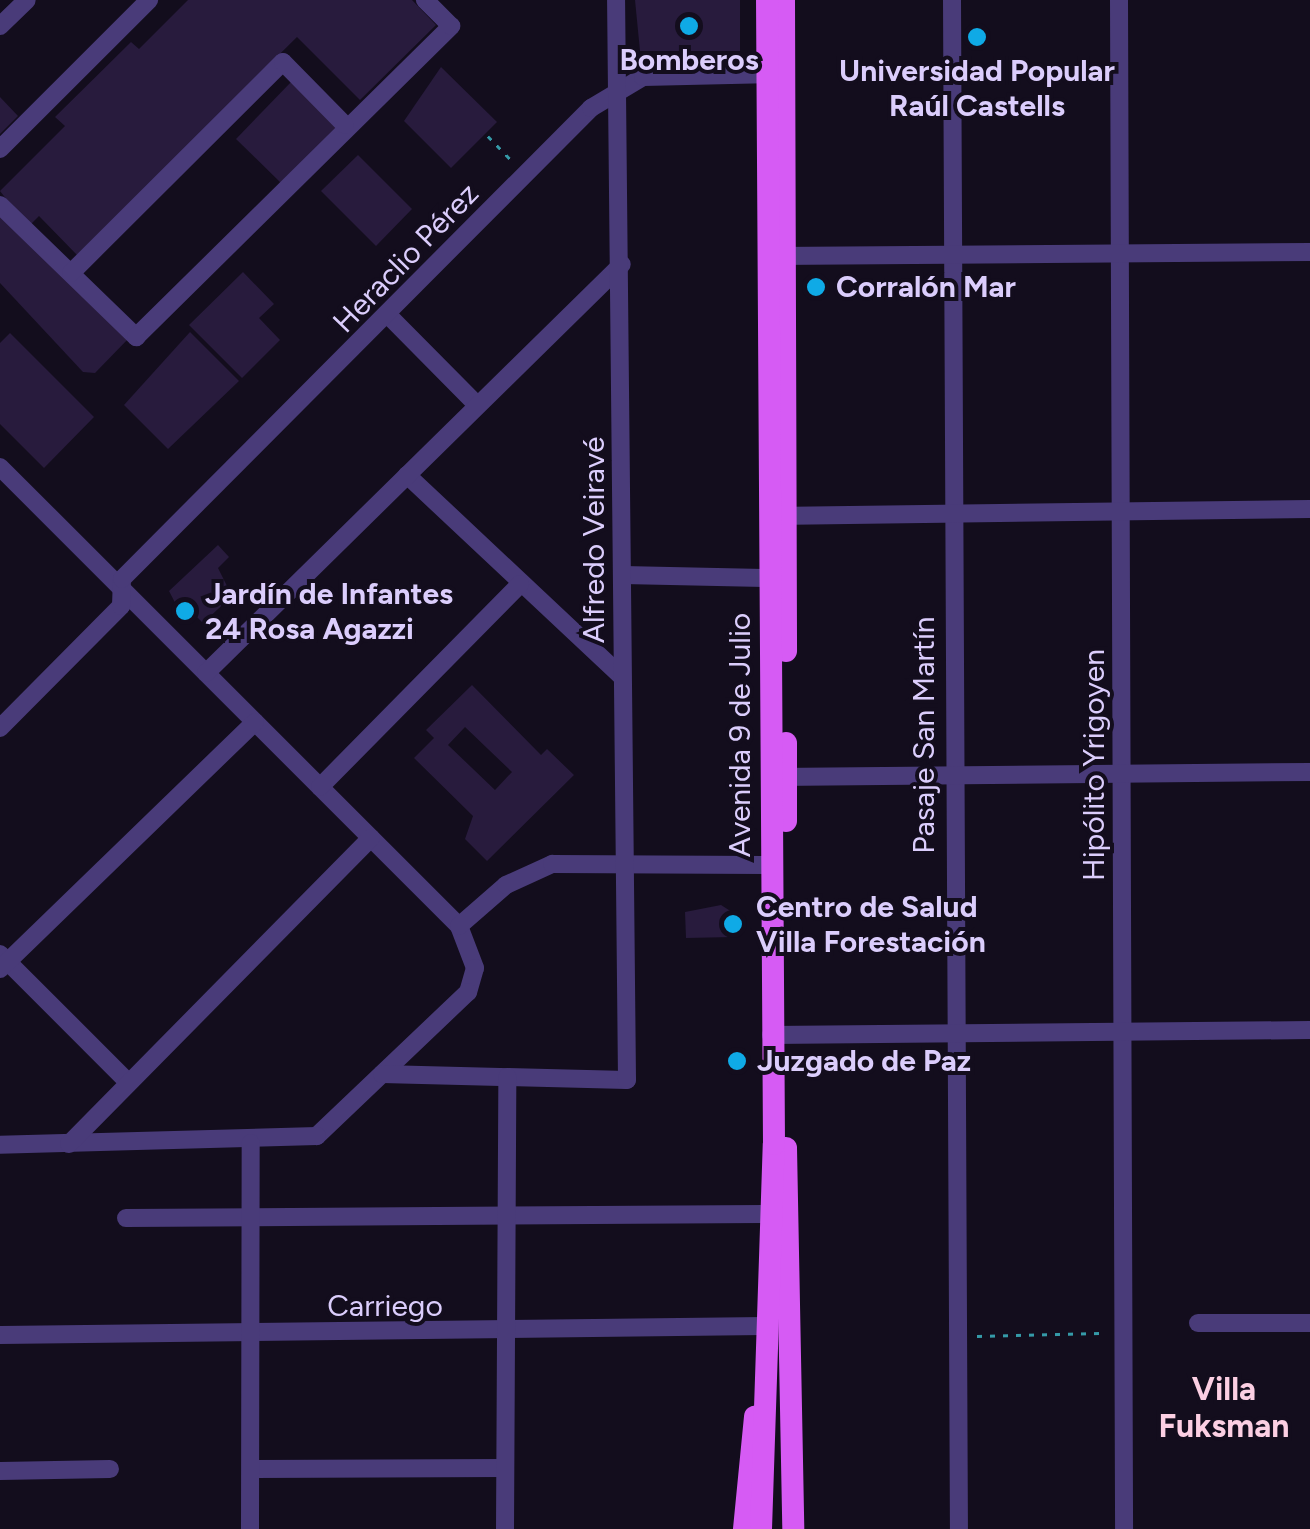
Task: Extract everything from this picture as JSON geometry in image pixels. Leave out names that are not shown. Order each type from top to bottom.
[{"type":"main road","name":"Avenida 9 de Julio","points":[[761,1529],[778,1034],[778,256],[776,74],[767,0]]},
{"type":"main road","name":"Avenida 9 de Julio","points":[[776,74],[784,0]]},
{"type":"main road","name":"Avenida 9 de Julio","points":[[777,516],[770,578],[778,778],[770,865],[796,1529]]},
{"type":"main road","points":[[744,1529],[768,1333]]},
{"type":"street","points":[[0,26],[26,0]]},
{"type":"street","points":[[0,149],[149,0]]},
{"type":"street","points":[[0,205],[136,336],[345,125],[451,26],[425,0]]},
{"type":"street","name":"Alfredo Veiravé","points":[[507,1077],[628,1080],[621,676],[622,264],[616,0]]},
{"type":"street","name":"Pasaje San Martín","points":[[952,0],[952,1030],[959,1529]]},
{"type":"street","name":"Hipólito Yrigoyen","points":[[1119,0],[1124,1529]]},
{"type":"street","points":[[71,273],[282,62],[345,125]]},
{"type":"street","name":"Heraclio Pérez","points":[[0,728],[121,606],[122,579],[390,316],[526,175],[618,92],[643,77],[776,74]]},
{"type":"street","points":[[778,256],[1310,252]]},
{"type":"street","points":[[206,673],[622,264]]},
{"type":"street","points":[[390,316],[476,404]]},
{"type":"street","points":[[407,476],[621,676]]},
{"type":"street","points":[[0,1145],[251,1143],[317,1136],[468,992],[475,968],[459,926],[122,589],[4,480]]},
{"type":"street","points":[[777,516],[1310,509]]},
{"type":"street","points":[[622,574],[770,578]]},
{"type":"street","points":[[320,787],[520,584]]},
{"type":"street","points":[[127,1081],[2,961],[254,722]]},
{"type":"street","points":[[778,778],[952,772],[1310,772]]},
{"type":"street","points":[[69,1144],[371,838]]},
{"type":"street","points":[[459,926],[506,885],[552,864],[770,865]]},
{"type":"street","points":[[778,1034],[1310,1030]]},
{"type":"street","points":[[382,1074],[507,1077],[505,1529]]},
{"type":"street","points":[[250,1529],[251,1143]]},
{"type":"street","points":[[126,1218],[770,1214]]},
{"type":"street","points":[[1198,1323],[1310,1323]]},
{"type":"street","name":"Carriego","points":[[0,1334],[768,1333]]},
{"type":"street","points":[[252,1469],[505,1468]]},
{"type":"street","points":[[0,1471],[110,1469]]},
{"type":"path","points":[[488,136],[526,175]]},
{"type":"path","points":[[956,1337],[1100,1333]]},
{"type":"building","points":[[188,0],[412,0],[436,25],[360,100],[297,37],[77,255],[39,216],[28,227],[0,191],[65,126],[55,117],[131,42],[139,49]]},
{"type":"building","name":"Bomberos","points":[[635,0],[740,0],[740,51],[640,51]]},
{"type":"building","points":[[441,67],[497,122],[451,168],[404,121]]},
{"type":"building","points":[[293,80],[339,125],[282,184],[236,139]]},
{"type":"building","points":[[0,97],[18,116],[0,134]]},
{"type":"building","points":[[358,155],[412,209],[376,246],[321,191]]},
{"type":"building","points":[[0,212],[129,338],[95,373],[83,372],[0,283]]},
{"type":"building","points":[[243,272],[274,304],[259,318],[280,340],[242,378],[189,325]]},
{"type":"building","points":[[190,332],[239,381],[168,449],[124,405]]},
{"type":"building","points":[[10,333],[94,417],[44,468],[0,424],[0,343]]},
{"type":"building","points":[[218,545],[229,557],[218,568],[232,596],[203,623],[194,614],[185,622],[169,591]]},
{"type":"building","points":[[472,685],[541,755],[547,749],[574,775],[487,861],[465,839],[473,816],[414,758],[434,738],[426,730]],"holes":[[[465,727],[512,772],[495,790],[448,745]]]},
{"type":"building","points":[[721,905],[732,912],[733,937],[686,938],[685,912]]},
{"type":"place","name":"Bomberos","points":[[689,26]]},
{"type":"place","name":"Universidad Popular Raúl Castells","points":[[977,37]]},
{"type":"place","name":"Corralón Mar","points":[[816,287]]},
{"type":"place","name":"Jardín de Infantes 24 Rosa Agazzi","points":[[185,611]]},
{"type":"place","name":"Centro de Salud Villa Forestación","points":[[733,924]]},
{"type":"place","name":"Juzgado de Paz","points":[[737,1061]]},
{"type":"district","name":"Villa Fuksman","points":[[1224,1408]]}]
